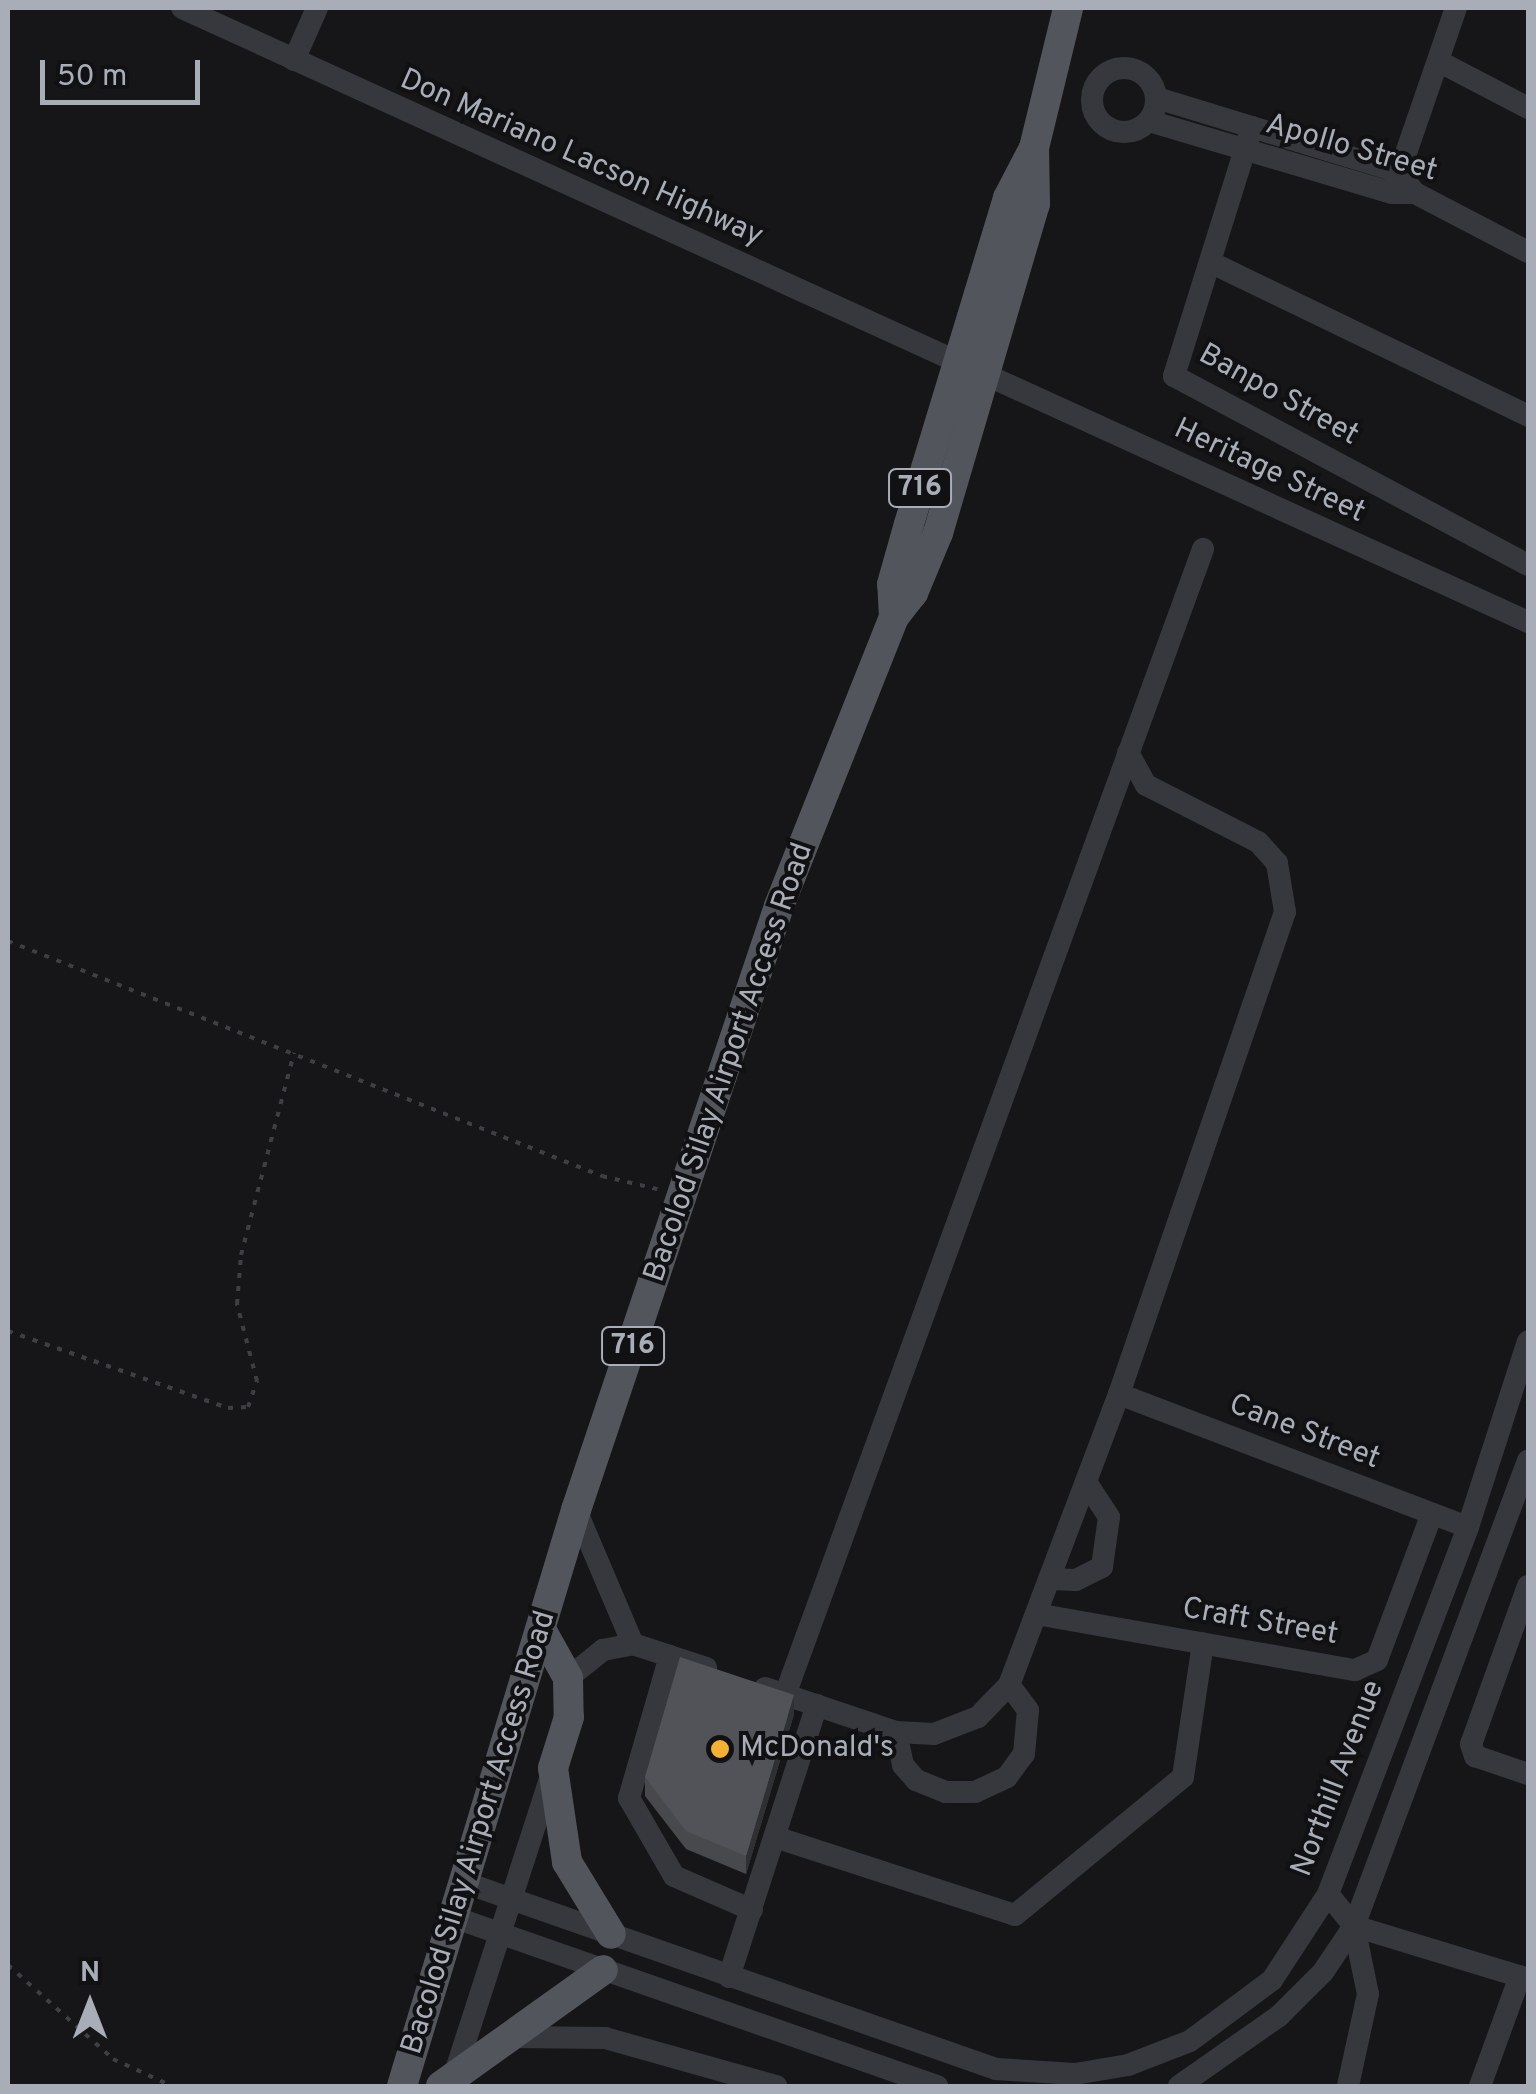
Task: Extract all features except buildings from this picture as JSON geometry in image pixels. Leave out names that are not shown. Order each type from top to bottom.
[{"type":"main road","name":"Bacolod Silay Airport Access Road","points":[[402,2086],[543,1633],[576,1510],[686,1194],[779,906],[894,617],[913,593],[938,533],[1035,204],[1034,148],[1068,8]]},
{"type":"main road","name":"Bacolod Silay Airport Access Road","points":[[894,617],[892,584],[957,360],[1008,198],[1034,148]]},
{"type":"main road","points":[[543,1633],[568,1678],[569,1717],[553,1768],[567,1862],[611,1934]]},
{"type":"main road","points":[[448,2080],[603,1970]]},
{"type":"street","name":"Don Mariano Lacson Highway","points":[[182,8],[986,373]]},
{"type":"street","points":[[294,60],[317,8]]},
{"type":"street","points":[[1402,186],[1456,8]]},
{"type":"street","points":[[1440,62],[1528,108]]},
{"type":"street","points":[[1093,90],[1122,67],[1146,76],[1157,98],[1248,138]]},
{"type":"street","points":[[1050,78],[1093,90]]},
{"type":"street","points":[[1093,90],[1095,115],[1114,131],[1127,133],[1149,121],[1157,98]]},
{"type":"street","name":"Apollo Street","points":[[1149,121],[1248,138],[1402,186],[1528,252]]},
{"type":"street","name":"Banpo Street","points":[[1248,138],[1210,262],[1173,363],[1174,376],[1528,564]]},
{"type":"street","points":[[1210,262],[1528,416]]},
{"type":"street","name":"Heritage Street","points":[[986,373],[1528,622]]},
{"type":"street","points":[[785,1695],[1203,549]]},
{"type":"street","points":[[568,1678],[603,1650],[633,1644],[896,1732],[934,1734],[978,1717],[1009,1685],[1119,1394],[1285,912],[1277,863],[1258,842],[1146,785],[1128,753]]},
{"type":"street","name":"Northill Avenue","points":[[466,1883],[729,1976],[995,2078],[1075,2074],[1128,2065],[1190,2041],[1272,1980],[1328,1894],[1468,1527],[1528,1341]]},
{"type":"street","name":"Cane Street","points":[[1119,1394],[1468,1527]]},
{"type":"street","points":[[1179,2086],[1278,2016],[1323,1972],[1354,1926],[1528,1460]]},
{"type":"street","points":[[1049,1579],[1076,1580],[1102,1568],[1108,1518],[1086,1482]]},
{"type":"street","points":[[576,1510],[633,1644]]},
{"type":"street","name":"Craft Street","points":[[1036,1614],[1356,1670],[1369,1667],[1432,1514]]},
{"type":"street","points":[[1528,1586],[1519,1640],[1471,1744],[1475,1756],[1528,1774]]},
{"type":"street","points":[[775,1837],[1014,1914],[1184,1777],[1203,1643]]},
{"type":"street","points":[[670,1656],[629,1798],[674,1876],[752,1910]]},
{"type":"street","points":[[896,1732],[904,1764],[916,1780],[946,1792],[974,1792],[1006,1777],[1024,1754],[1028,1710],[1009,1685]]},
{"type":"street","points":[[729,1976],[817,1706]]},
{"type":"street","points":[[448,2080],[553,1768]]},
{"type":"street","points":[[1328,1894],[1354,1926],[1368,1994],[1348,2086]]},
{"type":"street","points":[[453,1918],[937,2086]]},
{"type":"street","points":[[1354,1926],[1524,1978],[1480,2086]]},
{"type":"street","points":[[511,2038],[605,2038],[772,2086]]},
{"type":"path","points":[[8,941],[602,1176],[686,1194]]},
{"type":"path","points":[[8,1331],[228,1408],[248,1407],[257,1381],[236,1304],[242,1255],[294,1052]]},
{"type":"path","points":[[8,1965],[112,2059],[172,2086]]},
{"type":"place","name":"McDonald's","points":[[720,1749]]}]
